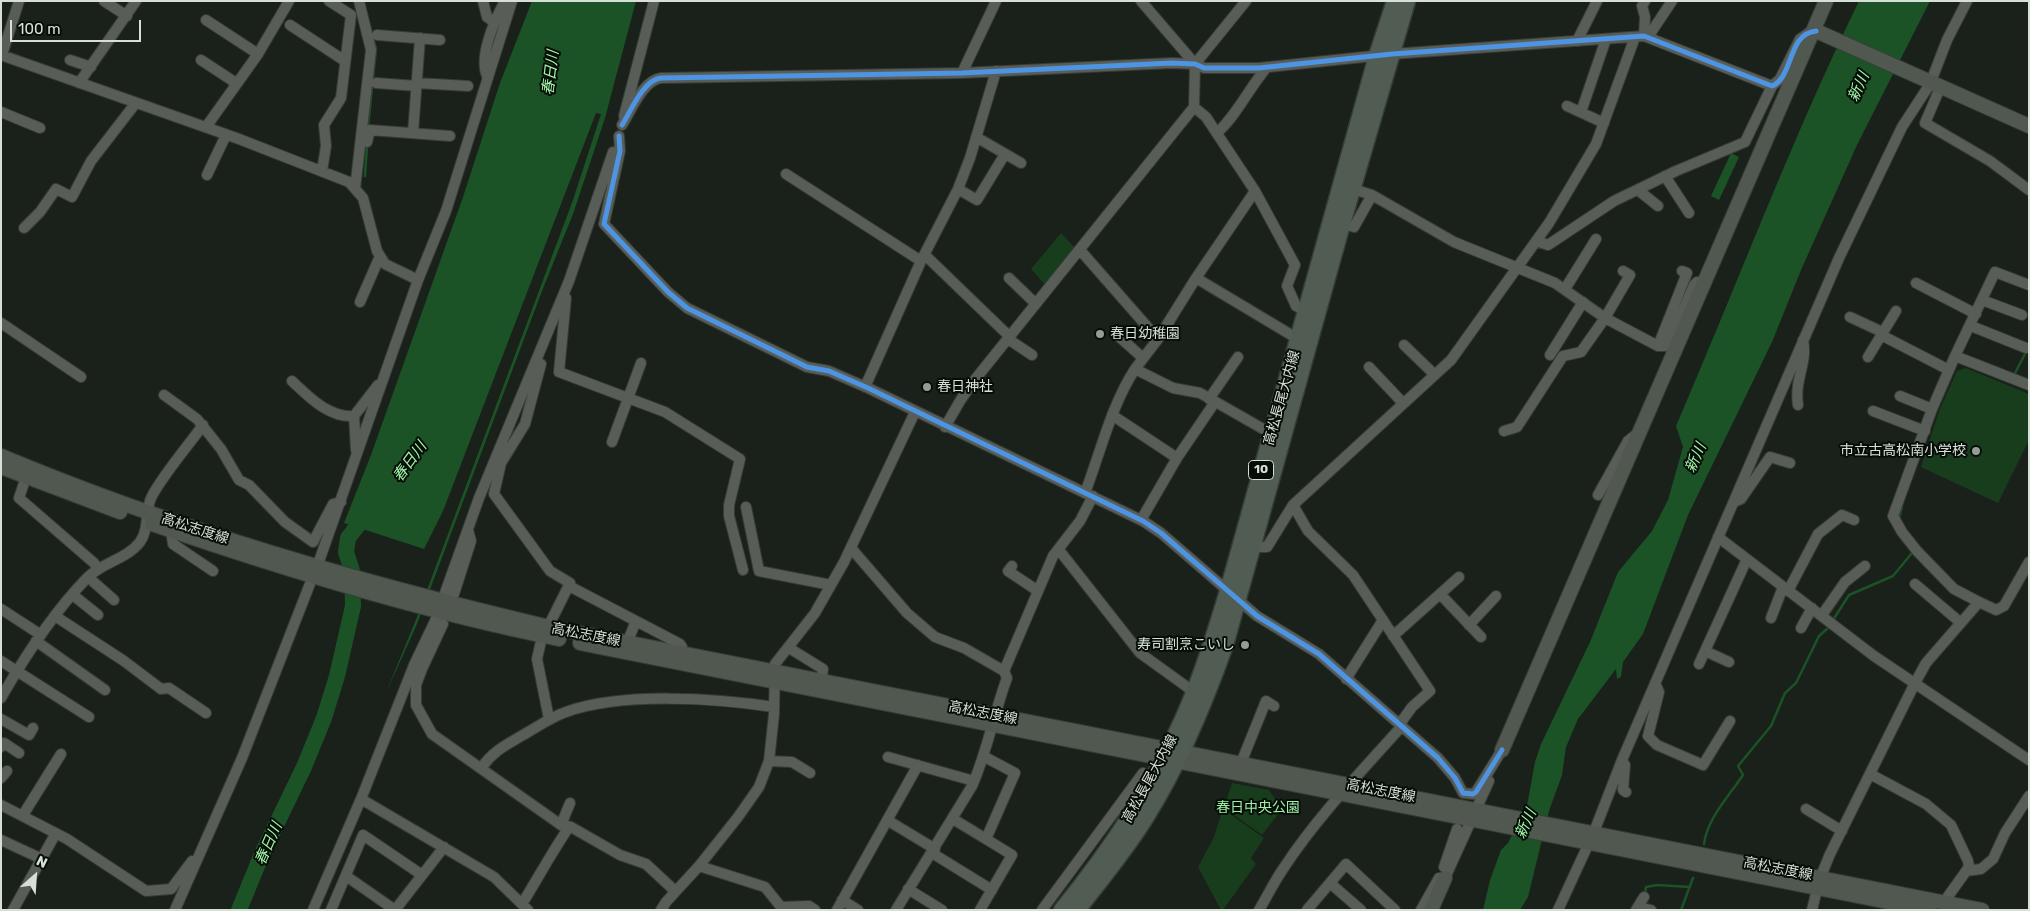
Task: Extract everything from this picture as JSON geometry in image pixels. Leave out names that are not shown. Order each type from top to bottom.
[{"type":"main road","name":"高松長尾大内線","points":[[1077,910],[1147,816],[1172,756],[1194,692],[1252,546],[1352,189],[1395,1]]},
{"type":"main road","name":"高松長尾大内線","points":[[1062,910],[1131,816],[1172,756],[1213,679],[1272,434],[1306,310],[1384,55],[1407,1]]},
{"type":"main road","points":[[1502,750],[1826,1]]},
{"type":"main road","points":[[1815,30],[1929,83],[2029,126]]},
{"type":"main road","name":"高松志度線","points":[[1,456],[147,518],[171,531],[441,607],[546,632],[1346,789],[1475,808],[1588,836],[1819,882],[1982,910]]},
{"type":"main road","name":"高松志度線","points":[[1,467],[147,518],[318,572]]},
{"type":"main road","name":"高松志度線","points":[[546,632],[627,643],[775,677],[822,682],[992,720]]},
{"type":"main road","name":"高松志度線","points":[[1172,756],[1241,763],[1346,789]]},
{"type":"main road","points":[[1431,910],[1443,876]]},
{"type":"main road","name":"高松志度線","points":[[1819,882],[1910,908],[1929,910]]},
{"type":"street","points":[[19,1],[2,55],[226,135],[349,182],[362,198],[380,256],[385,264],[418,280]]},
{"type":"street","points":[[104,1],[127,16]]},
{"type":"street","points":[[79,83],[136,1]]},
{"type":"street","points":[[206,128],[258,54],[289,1]]},
{"type":"street","points":[[329,1],[351,15]]},
{"type":"street","points":[[483,1],[487,17],[493,21]]},
{"type":"street","points":[[489,79],[485,74],[486,52],[493,21],[505,1]]},
{"type":"street","points":[[175,910],[268,697],[318,572],[356,456],[418,280],[446,211],[512,1]]},
{"type":"street","points":[[313,910],[418,667],[468,530],[566,287],[619,136],[654,1]]},
{"type":"street","points":[[962,73],[996,1]]},
{"type":"street","points":[[1141,1],[1195,64],[1204,68],[1267,67],[1384,55],[1643,36],[1772,86]]},
{"type":"street","points":[[946,426],[960,401],[1194,107],[1195,64],[1246,1]]},
{"type":"street","points":[[1577,41],[1597,1]]},
{"type":"street","points":[[1643,36],[1645,17],[1642,6],[1645,1]]},
{"type":"street","points":[[1252,546],[1267,547],[1294,505],[1451,360],[1549,223],[1596,144],[1643,36],[1672,1]]},
{"type":"street","points":[[1558,910],[1588,836],[1802,340],[1902,127],[1929,83],[1966,1]]},
{"type":"street","points":[[322,171],[326,146],[324,125],[341,98],[351,15],[359,2]]},
{"type":"street","points":[[355,189],[371,50],[359,2]]},
{"type":"street","points":[[206,20],[258,54]]},
{"type":"street","points":[[290,25],[308,42],[345,61]]},
{"type":"street","points":[[1536,241],[1548,244],[1594,213],[1665,176],[1745,142],[1772,86],[1780,80],[1800,39],[1815,30]]},
{"type":"street","points":[[377,35],[440,40]]},
{"type":"street","points":[[414,134],[420,38]]},
{"type":"street","points":[[1582,112],[1606,39]]},
{"type":"street","points":[[70,60],[91,67]]},
{"type":"street","points":[[202,60],[236,83]]},
{"type":"street","points":[[622,124],[645,88],[655,79],[962,73],[1195,64]]},
{"type":"street","points":[[1217,133],[1227,124],[1251,87],[1267,67]]},
{"type":"street","points":[[865,387],[923,258],[958,189],[996,72]]},
{"type":"street","points":[[376,82],[468,86]]},
{"type":"street","points":[[1929,83],[1925,123],[1990,161],[2029,190]]},
{"type":"street","points":[[24,228],[40,212],[56,189],[72,197],[92,161],[135,104]]},
{"type":"street","points":[[1567,106],[1604,123]]},
{"type":"street","points":[[1194,107],[1206,117],[1255,192],[1294,265],[1287,286],[1296,306],[1306,310]]},
{"type":"street","points":[[1,112],[40,128]]},
{"type":"street","points":[[359,158],[369,140],[370,130],[450,136]]},
{"type":"street","points":[[207,175],[226,135]]},
{"type":"street","points":[[619,136],[620,151],[604,224],[668,292],[701,316],[808,367],[829,371],[865,387],[1141,520],[1161,533],[1232,596],[1278,630],[1320,654],[1346,680],[1438,758],[1455,778],[1460,790],[1475,808]]},
{"type":"street","points":[[976,137],[1021,163]]},
{"type":"street","points":[[958,189],[977,200],[1005,154]]},
{"type":"street","points":[[786,174],[923,258],[1009,338],[1032,355]]},
{"type":"street","points":[[1665,176],[1689,213]]},
{"type":"street","points":[[1352,189],[1372,195],[1454,242],[1517,267],[1565,289],[1605,318],[1658,346],[1665,346],[1670,340],[1694,286],[1697,282],[1703,282]]},
{"type":"street","points":[[1638,190],[1658,206]]},
{"type":"street","points":[[1004,671],[1053,556],[1080,521],[1112,415],[1123,387],[1142,358],[1158,339],[1196,278],[1255,192]]},
{"type":"street","points":[[1342,224],[1354,227],[1372,195]]},
{"type":"street","points":[[1565,289],[1581,256],[1596,239]]},
{"type":"street","points":[[1080,250],[1158,339]]},
{"type":"street","points":[[360,302],[380,256]]},
{"type":"street","points":[[1658,346],[1687,273],[1682,271]]},
{"type":"street","points":[[1504,431],[1517,427],[1563,356],[1581,352],[1605,318],[1630,275],[1623,272]]},
{"type":"street","points":[[2029,285],[1995,272],[1932,409],[1893,516],[1902,532],[1917,551],[1954,589],[1996,610],[2004,606],[2029,562]]},
{"type":"street","points":[[1009,278],[1036,304]]},
{"type":"street","points":[[1196,278],[1298,339]]},
{"type":"street","points":[[1916,283],[1976,314]]},
{"type":"street","points":[[566,287],[559,372],[665,412],[740,459],[729,504],[730,516],[743,570]]},
{"type":"street","points":[[1982,300],[2022,315]]},
{"type":"street","points":[[1550,355],[1583,302]]},
{"type":"street","points":[[1868,357],[1896,311]]},
{"type":"street","points":[[1850,318],[1949,370]]},
{"type":"street","points":[[1,323],[81,377]]},
{"type":"street","points":[[1970,326],[2026,348]]},
{"type":"street","points":[[1116,334],[1142,358]]},
{"type":"street","points":[[1798,405],[1796,390],[1805,351],[1802,340]]},
{"type":"street","points":[[1404,345],[1435,375]]},
{"type":"street","points":[[1956,356],[2029,385]]},
{"type":"street","points":[[1141,520],[1238,357]]},
{"type":"street","points":[[612,442],[641,364]]},
{"type":"street","points":[[1369,367],[1403,403]]},
{"type":"street","points":[[1135,368],[1173,388],[1200,394],[1272,434]]},
{"type":"street","points":[[356,456],[354,416],[384,378]]},
{"type":"street","points":[[292,381],[316,404],[343,417],[354,416]]},
{"type":"street","points":[[164,395],[203,425],[221,449],[239,480],[249,485],[285,522],[305,538],[313,542],[332,504],[341,502]]},
{"type":"street","points":[[1900,396],[1932,409]]},
{"type":"street","points":[[1873,411],[1925,432]]},
{"type":"street","points":[[661,910],[675,891],[699,866],[759,787],[768,761],[774,707],[775,664],[815,613],[831,585],[851,548],[915,412]]},
{"type":"street","points":[[1112,415],[1177,458]]},
{"type":"street","points":[[1,698],[38,638],[88,577],[98,569],[133,551],[142,540],[151,497],[203,425]]},
{"type":"street","points":[[1598,495],[1628,441],[1638,433]]},
{"type":"street","points":[[1733,503],[1741,499],[1770,457],[1790,463]]},
{"type":"street","points":[[497,462],[494,494],[496,499],[550,571],[570,583],[546,632],[537,660],[549,719]]},
{"type":"street","points":[[24,483],[20,498],[94,562],[98,569]]},
{"type":"street","points":[[1259,910],[1284,867],[1346,789],[1400,726],[1412,707],[1430,691],[1354,575],[1308,531],[1294,505]]},
{"type":"street","points":[[746,507],[759,571],[831,585]]},
{"type":"street","points":[[1771,618],[1818,534],[1842,515],[1854,520]]},
{"type":"street","points":[[171,531],[173,544],[213,571]]},
{"type":"street","points":[[1718,537],[1874,656],[2029,760]]},
{"type":"street","points":[[851,548],[907,613],[935,637],[964,648],[1004,671],[1007,678],[974,781],[953,819],[896,910]]},
{"type":"street","points":[[1059,550],[1140,653],[1194,692]]},
{"type":"street","points":[[1699,664],[1747,559]]},
{"type":"street","points":[[1012,566],[1008,571],[1038,591]]},
{"type":"street","points":[[1822,615],[1845,582],[1865,566]]},
{"type":"street","points":[[88,577],[114,600]]},
{"type":"street","points":[[1393,636],[1459,577]]},
{"type":"street","points":[[1915,584],[1961,623]]},
{"type":"street","points":[[569,586],[680,644],[682,647],[681,654]]},
{"type":"street","points":[[1440,594],[1481,637]]},
{"type":"street","points":[[73,595],[98,615]]},
{"type":"street","points":[[1469,624],[1496,596]]},
{"type":"street","points":[[1812,910],[1819,882],[1842,831],[1915,683],[1926,663],[1979,602]]},
{"type":"street","points":[[1801,628],[1812,608]]},
{"type":"street","points":[[1,609],[105,690]]},
{"type":"street","points":[[55,616],[124,661],[161,689],[168,688],[206,713]]},
{"type":"street","points":[[1346,680],[1383,620]]},
{"type":"street","points":[[627,643],[636,621]]},
{"type":"street","points":[[789,648],[823,669],[822,682]]},
{"type":"street","points":[[1705,651],[1729,662]]},
{"type":"street","points":[[1,661],[89,716]]},
{"type":"street","points":[[418,667],[416,705],[432,734],[565,826],[620,855],[646,864],[675,891]]},
{"type":"street","points":[[1655,683],[1659,692],[1648,736],[1657,746],[1703,765],[1730,721]]},
{"type":"street","points":[[482,767],[499,748],[549,719],[576,709],[621,701],[656,699],[748,703],[774,707]]},
{"type":"street","points":[[1241,763],[1266,701],[1274,706]]},
{"type":"street","points":[[1,719],[29,735],[33,728]]},
{"type":"street","points":[[1,746],[4,743],[19,753]]},
{"type":"street","points":[[1421,910],[1443,876],[1502,750]]},
{"type":"street","points":[[1475,808],[1480,787],[1502,750]]},
{"type":"street","points":[[23,815],[42,778],[61,754]]},
{"type":"street","points":[[983,756],[1015,773],[986,838]]},
{"type":"street","points":[[888,757],[974,781]]},
{"type":"street","points":[[1622,760],[1626,765],[1623,790],[1626,792]]},
{"type":"street","points":[[768,761],[792,762],[810,773]]},
{"type":"street","points":[[837,910],[918,765]]},
{"type":"street","points":[[1042,910],[1143,773]]},
{"type":"street","points":[[1870,774],[1926,804],[1951,826],[1968,861],[1966,871],[1944,902]]},
{"type":"street","points":[[1966,871],[1981,869],[1992,859],[2005,832],[2029,796]]},
{"type":"street","points":[[361,799],[494,877],[523,908],[565,826],[570,803]]},
{"type":"street","points":[[1,805],[56,833],[146,891],[170,889],[202,848]]},
{"type":"street","points":[[1806,809],[1842,831]]},
{"type":"street","points":[[953,819],[1012,855],[980,910]]},
{"type":"street","points":[[887,820],[992,890]]},
{"type":"street","points":[[1443,876],[1457,829]]},
{"type":"street","points":[[13,910],[56,833]]},
{"type":"street","points":[[331,910],[363,835],[422,875]]},
{"type":"street","points":[[1,840],[42,859]]},
{"type":"street","points":[[346,876],[395,910],[444,847]]},
{"type":"street","points":[[1307,910],[1346,864],[1395,910]]},
{"type":"street","points":[[699,866],[765,887],[781,907],[809,906],[815,910]]},
{"type":"street","points":[[1330,883],[1361,910]]},
{"type":"street","points":[[1566,910],[1568,888]]},
{"type":"street","points":[[908,889],[942,910]]},
{"type":"street","points":[[1644,897],[1637,908],[1651,910]]},
{"type":"street","points":[[842,900],[858,910]]},
{"type":"green space","points":[[1061,233],[1076,249],[1047,287],[1031,269]]},
{"type":"green space","points":[[1966,368],[2029,394],[2029,440],[1998,503],[1921,467],[1939,411],[1957,371]]},
{"type":"green space","name":"春日中央公園","points":[[1232,783],[1269,790],[1282,809],[1262,835],[1224,808]]},
{"type":"green space","points":[[1223,809],[1264,838],[1251,858],[1256,864],[1223,910],[1221,910],[1198,867],[1214,837]]},
{"type":"water","points":[[532,1],[636,1],[605,118],[573,214],[542,291],[417,624],[385,695],[415,622],[573,200],[601,114],[596,113],[443,511],[424,549],[344,523],[371,455],[463,197],[500,83]]},
{"type":"water","name":"新川","points":[[1859,1],[1930,1],[1857,145],[1801,270],[1772,342],[1688,515],[1643,634],[1623,662],[1621,677],[1617,679],[1616,669],[1578,719],[1566,747],[1562,775],[1549,811],[1528,897],[1520,910],[1483,910],[1490,880],[1501,850],[1508,843],[1527,806],[1535,762],[1541,744],[1590,642],[1618,572],[1652,531],[1668,500],[1683,447],[1676,426],[1787,159]]},
{"type":"water","points":[[1731,153],[1739,157],[1719,200],[1711,196]]},
{"type":"waterway","points":[[368,127],[376,49],[370,26]]},
{"type":"waterway","points":[[365,176],[367,145]]},
{"type":"waterway","points":[[2014,375],[2026,352]]},
{"type":"waterway","points":[[1899,518],[1902,507]]},
{"type":"waterway","name":"春日川","points":[[239,910],[262,854],[304,767],[324,718],[337,676],[353,606],[352,571],[346,552],[348,538],[370,510]]},
{"type":"waterway","points":[[1833,620],[1849,595],[1893,576],[1912,553]]},
{"type":"waterway","points":[[1704,844],[1709,826],[1714,817],[1743,775],[1738,766],[1771,726],[1785,693],[1796,683],[1819,636],[1828,628]]},
{"type":"waterway","points":[[1681,910],[1693,878]]},
{"type":"waterway","points":[[1645,894],[1646,887],[1657,885],[1690,887]]},
{"type":"cycle path","points":[[622,125],[643,90],[649,84],[661,78],[962,73],[1172,63],[1195,64],[1204,68],[1259,68],[1392,54],[1644,36],[1772,86],[1784,74],[1795,47],[1800,40],[1807,34],[1816,31]]},
{"type":"cycle path","points":[[619,136],[620,151],[604,224],[668,292],[687,308],[807,367],[829,371],[868,388],[1143,521],[1161,533],[1257,616],[1319,654],[1438,758],[1455,778],[1463,793],[1473,794],[1476,792],[1502,750]]},
{"type":"place","name":"春日幼稚園","points":[[1100,334]]},
{"type":"place","name":"春日神社","points":[[927,387]]},
{"type":"place","name":"市立古高松南小学校","points":[[1976,451]]},
{"type":"place","name":"寿司割烹こいし","points":[[1245,645]]}]
